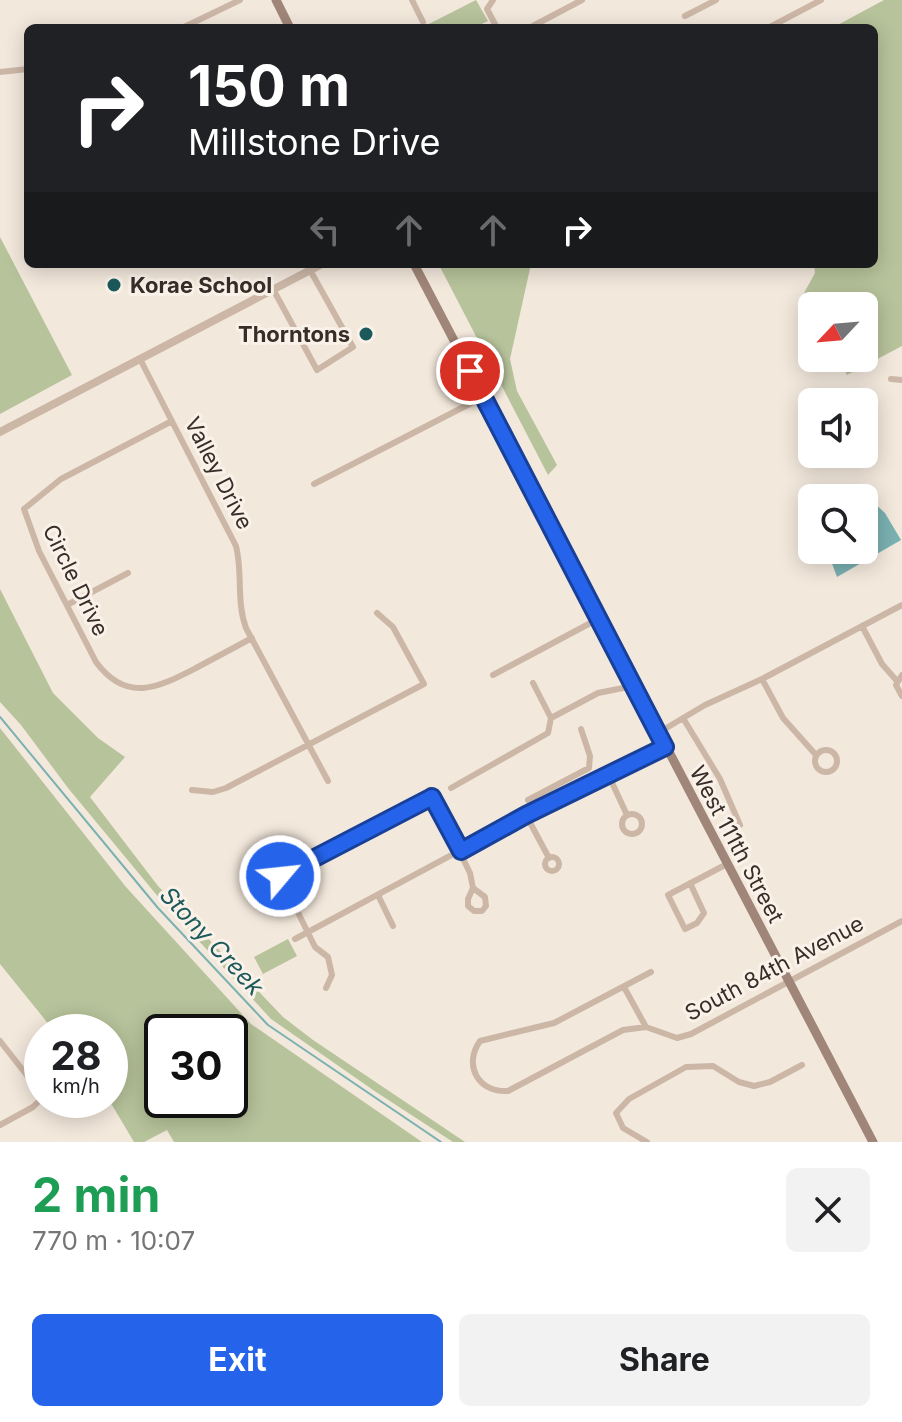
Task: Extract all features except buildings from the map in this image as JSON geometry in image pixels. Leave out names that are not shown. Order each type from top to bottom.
[{"type":"main road","points":[[276,0],[288,24]]},
{"type":"main road","name":"West 111th Street","points":[[416,268],[873,1142]]},
{"type":"street","points":[[190,24],[240,0]]},
{"type":"street","points":[[412,0],[423,22]]},
{"type":"street","points":[[493,0],[487,9],[495,24]]},
{"type":"street","points":[[537,24],[582,0]]},
{"type":"street","points":[[685,16],[716,0]]},
{"type":"street","points":[[776,24],[821,0]]},
{"type":"street","points":[[0,72],[24,69]]},
{"type":"street","points":[[0,432],[314,268]]},
{"type":"street","points":[[273,289],[317,370],[353,347],[310,270]]},
{"type":"street","name":"Valley Drive","points":[[140,359],[236,546],[240,565],[240,606],[252,638],[328,781]]},
{"type":"street","points":[[891,379],[902,380]]},
{"type":"street","points":[[314,484],[483,397]]},
{"type":"street","name":"Circle Drive","points":[[172,421],[61,479],[24,509],[39,551],[101,668],[115,681],[131,688],[160,686],[252,638]]},
{"type":"street","points":[[67,605],[128,573]]},
{"type":"street","points":[[658,733],[902,605]]},
{"type":"street","points":[[192,790],[213,792],[226,788],[424,684],[393,627],[377,613]]},
{"type":"street","points":[[493,675],[598,619]]},
{"type":"street","points":[[862,626],[882,664],[900,678],[896,689],[902,696]]},
{"type":"street","points":[[762,679],[783,718],[816,755]]},
{"type":"street","points":[[451,788],[548,733],[551,718],[533,683]]},
{"type":"street","points":[[551,718],[598,693],[633,686]]},
{"type":"street","points":[[683,718],[720,779],[740,825]]},
{"type":"street","points":[[528,800],[591,766],[581,729]]},
{"type":"street","points":[[295,939],[526,815],[665,747]]},
{"type":"street","points":[[608,774],[627,815]]},
{"type":"street","points":[[560,784],[566,795]]},
{"type":"street","points":[[326,988],[332,975],[328,957],[315,947],[280,876],[430,793],[461,851],[473,888]]},
{"type":"street","points":[[526,815],[549,858]]},
{"type":"street","points":[[690,883],[704,913],[703,919],[685,929],[668,895],[690,883],[727,864]]},
{"type":"street","points":[[378,895],[393,926]]},
{"type":"street","name":"South 84th Avenue","points":[[651,972],[554,1023],[480,1041],[473,1051],[472,1064],[477,1077],[487,1087],[499,1092],[508,1091],[623,1030],[646,1027],[677,1038],[691,1034],[902,921]]},
{"type":"street","points":[[624,987],[646,1027]]},
{"type":"street","points":[[0,1041],[40,1092],[38,1105],[0,1125]]},
{"type":"street","points":[[647,1142],[623,1128],[616,1113],[629,1099],[686,1067],[713,1066],[739,1082],[754,1086],[770,1082],[802,1065]]},
{"type":"green space","points":[[476,0],[488,21],[482,24],[429,24]]},
{"type":"green space","points":[[884,0],[902,0],[902,346],[878,359],[878,292],[805,292],[815,273],[814,268],[878,268],[878,24],[839,24]]},
{"type":"green space","points":[[0,237],[72,375],[0,414]]},
{"type":"green space","points":[[441,268],[530,268],[510,359],[517,391],[557,465],[548,475]]},
{"type":"green space","points":[[0,589],[53,693],[98,738],[125,757],[90,797],[158,886],[283,1017],[465,1142],[453,1142],[271,1019],[160,899],[0,702]]},
{"type":"green space","points":[[0,728],[126,887],[242,1014],[144,1014],[144,1118],[248,1118],[248,1021],[422,1142],[174,1142],[167,1130],[144,1142],[134,1142],[120,1118],[128,1118],[128,1014],[40,1014],[0,964]]},
{"type":"green space","points":[[288,939],[297,956],[263,974],[254,957]]},
{"type":"water","points":[[878,507],[885,513],[901,540],[878,553]]},
{"type":"water","points":[[832,564],[859,564],[837,577]]},
{"type":"waterway","name":"Stony Creek","points":[[0,717],[158,908],[268,1025],[441,1142]]},
{"type":"place","name":"Korae School","points":[[114,285]]},
{"type":"place","name":"Thorntons","points":[[366,334]]},
{"type":"route","points":[[280,876],[432,797],[461,851],[526,815],[665,747],[470,371]]}]
